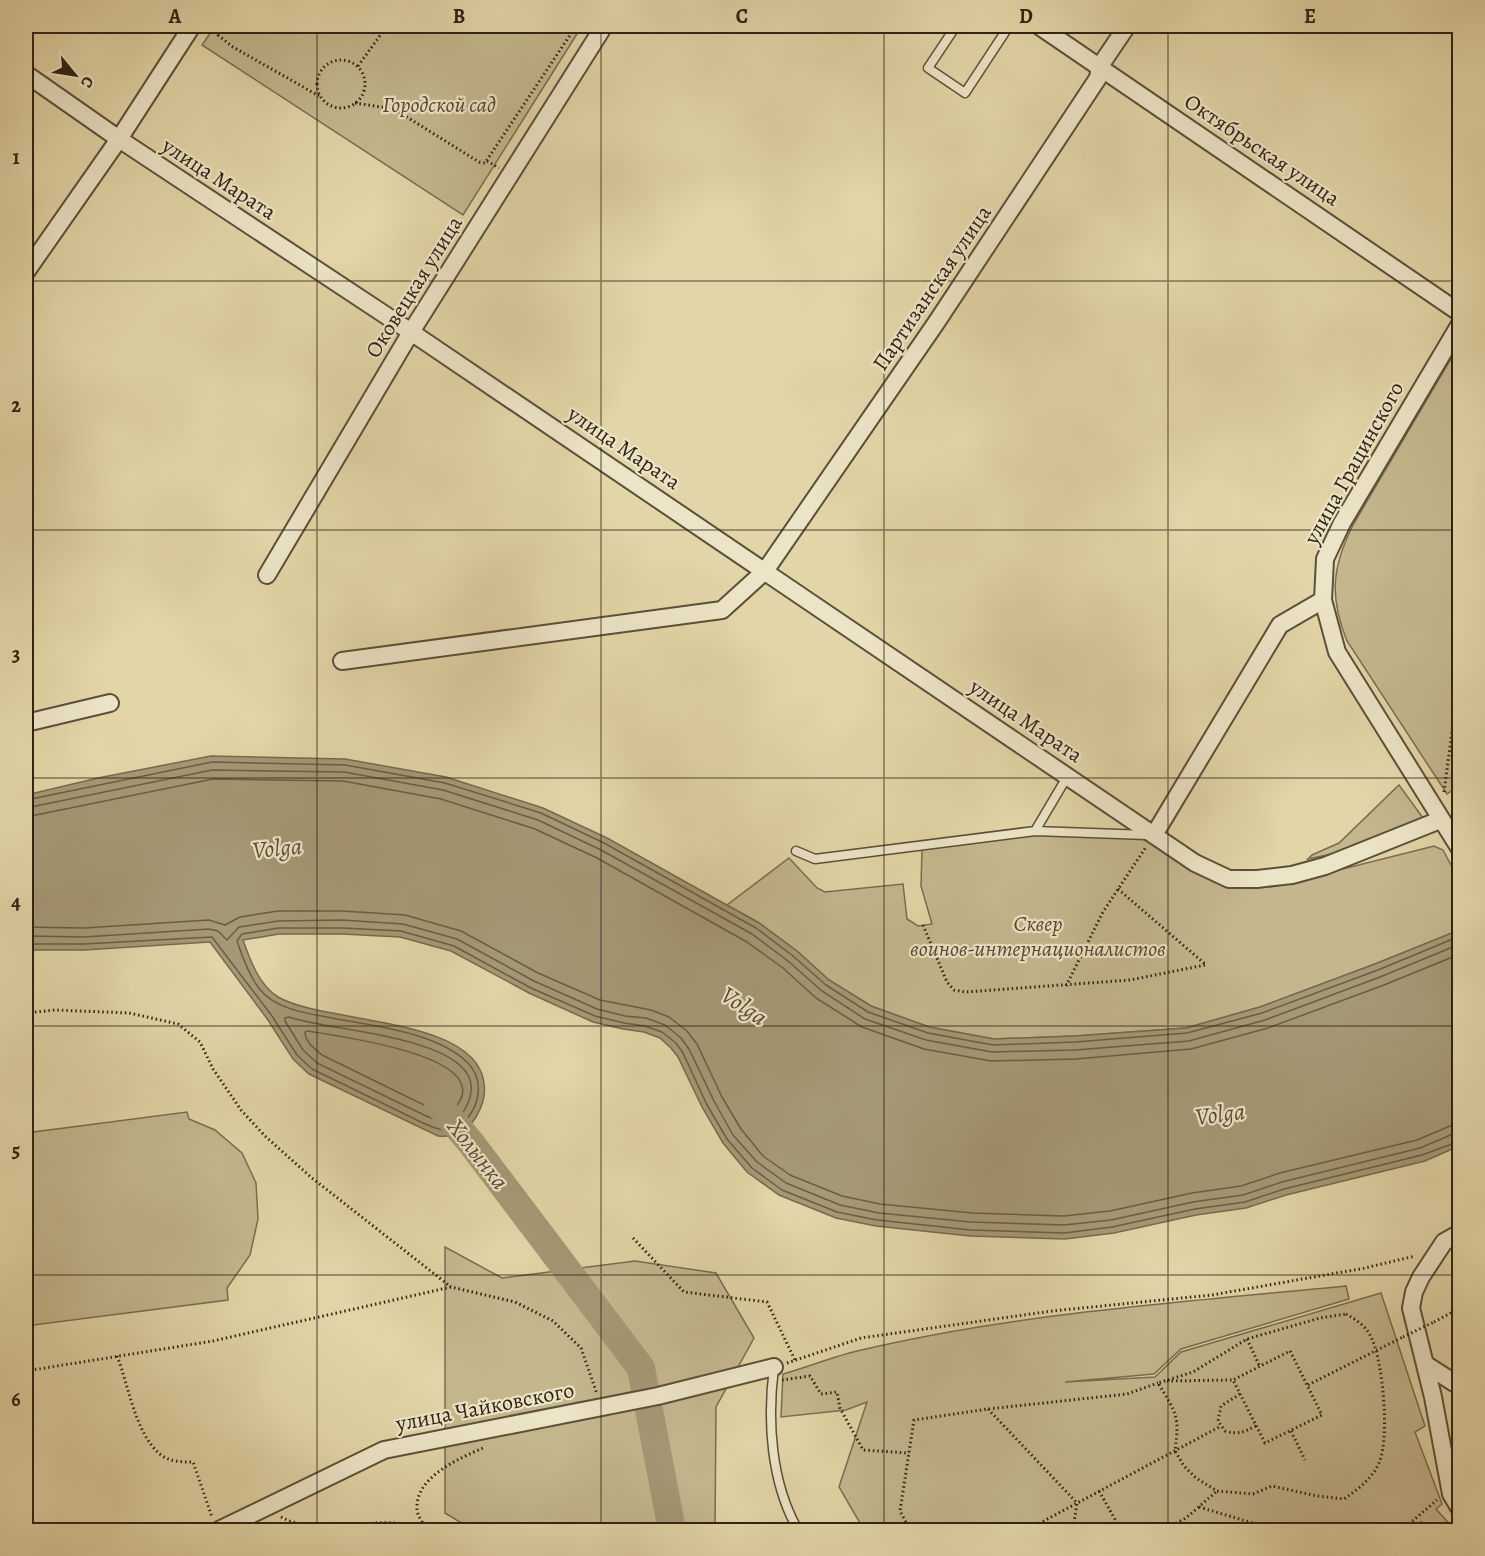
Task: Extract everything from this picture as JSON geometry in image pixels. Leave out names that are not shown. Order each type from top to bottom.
[{"type":"street","points":[[26,272],[119,139],[192,26]]},
{"type":"street","name":"Оковецкая улица","points":[[267,575],[411,332],[604,26]]},
{"type":"street","name":"Октябрьская улица","points":[[1039,26],[1460,312]]},
{"type":"street","name":"Партизанская улица","points":[[342,661],[722,610],[765,571],[936,323],[1098,78],[1100,66],[1127,26]]},
{"type":"street","name":"улица Марата","points":[[26,74],[119,139],[411,332],[1195,863],[1229,879],[1292,875],[1325,866],[1440,820]]},
{"type":"street","name":"улица Грацинского","points":[[1460,324],[1342,523],[1324,559],[1323,600],[1337,652],[1460,849]]},
{"type":"street","points":[[1154,835],[1280,625],[1323,600]]},
{"type":"street","points":[[26,723],[110,703]]},
{"type":"street","points":[[1460,1233],[1444,1242],[1421,1276],[1414,1292],[1411,1308],[1433,1397],[1450,1491],[1460,1509]]},
{"type":"street","points":[[1425,1364],[1456,1384],[1460,1384]]},
{"type":"street","name":"улица Чайковского","points":[[216,1526],[266,1508],[384,1450],[773,1374]]},
{"type":"lane","points":[[956,26],[928,68],[965,93],[1009,26]]},
{"type":"lane","points":[[1035,831],[1067,777]]},
{"type":"lane","points":[[796,851],[815,860],[1035,831],[1154,835]]},
{"type":"lane","points":[[773,1374],[772,1437],[778,1478],[798,1530]]},
{"type":"path","points":[[219,26],[218,34],[233,47],[320,96],[331,106],[339,108],[355,104],[394,109],[485,163],[576,26]]},
{"type":"path","points":[[358,66],[387,26]]},
{"type":"path","points":[[320,96],[316,81],[322,67],[336,59],[344,59],[358,66],[363,73],[365,90],[355,104]]},
{"type":"path","points":[[1440,820],[1460,672]]},
{"type":"path","points":[[1066,986],[1103,912],[1154,835]]},
{"type":"path","points":[[923,925],[947,982],[954,990],[966,992],[1130,980],[1206,965],[1118,889]]},
{"type":"path","points":[[26,1013],[56,1010],[129,1013],[178,1024],[200,1041],[213,1069],[241,1110],[265,1136],[312,1178],[451,1287],[515,1302],[553,1321],[581,1348],[600,1407]]},
{"type":"path","points":[[633,1238],[684,1292],[767,1302],[795,1360]]},
{"type":"path","points":[[773,1374],[795,1360],[861,1338],[1052,1311],[1212,1295],[1365,1268],[1438,1251]]},
{"type":"path","points":[[26,1371],[213,1341],[451,1287]]},
{"type":"path","points":[[1307,1385],[1460,1308]]},
{"type":"path","points":[[910,1530],[900,1511],[914,1420],[988,1409],[1127,1394],[1160,1382],[1193,1372],[1247,1339],[1320,1318],[1346,1314],[1360,1322],[1372,1338],[1376,1350],[1384,1395],[1384,1440],[1380,1462],[1368,1480],[1344,1499],[1317,1496],[1272,1486],[1253,1494],[1217,1491],[1196,1478],[1184,1466],[1175,1451],[1179,1425],[1160,1382]]},
{"type":"path","points":[[1247,1339],[1260,1367]]},
{"type":"path","points":[[1160,1382],[1233,1380],[1290,1351],[1322,1415],[1265,1443],[1233,1380]]},
{"type":"path","points":[[117,1356],[140,1428],[162,1455],[176,1461],[193,1462],[216,1526]]},
{"type":"path","points":[[773,1374],[810,1376],[821,1394],[837,1392],[840,1408],[863,1450],[909,1453]]},
{"type":"path","points":[[1240,1394],[1221,1406],[1218,1421],[1225,1431],[1235,1434],[1257,1426]]},
{"type":"path","points":[[988,1409],[1077,1503]]},
{"type":"path","points":[[1027,1530],[1221,1426]]},
{"type":"path","points":[[1291,1431],[1305,1460]]},
{"type":"path","points":[[426,1529],[417,1510],[419,1498],[426,1483],[455,1460],[485,1447]]},
{"type":"path","points":[[1099,1491],[1121,1530]]},
{"type":"path","points":[[1164,1530],[1186,1518],[1217,1491]]},
{"type":"path","points":[[1402,1530],[1450,1491]]},
{"type":"path","points":[[1073,1530],[1077,1503]]},
{"type":"path","points":[[1198,1507],[1276,1530]]},
{"type":"path","points":[[266,1508],[289,1521],[325,1530]]},
{"type":"path","points":[[345,1530],[369,1524],[392,1522],[426,1529]]},
{"type":"green space","name":"Городской сад","points":[[215,26],[582,26],[463,215],[202,45]]},
{"type":"green space","points":[[1459,345],[1460,785],[1447,794],[1347,641],[1337,610],[1335,582],[1341,555],[1353,525]]},
{"type":"green space","points":[[1399,785],[1423,818],[1419,823],[1346,851],[1308,859],[1339,843]]},
{"type":"green space","name":"Сквер воинов-интернационалистов","points":[[1033,835],[1141,838],[1233,883],[1271,887],[1434,846],[1443,850],[1459,880],[1460,930],[1260,1007],[1186,1028],[994,1039],[929,1027],[871,1006],[829,980],[797,951],[759,923],[727,905],[789,858],[817,888],[825,892],[903,884],[907,919],[918,926],[932,924],[921,886],[922,849]]},
{"type":"green space","points":[[187,1112],[189,1119],[215,1130],[242,1153],[256,1183],[258,1219],[250,1255],[227,1288],[228,1300],[26,1326],[26,1133]]},
{"type":"green space","points":[[445,1247],[502,1278],[635,1261],[716,1273],[754,1338],[716,1407],[715,1530],[473,1530],[445,1513]]},
{"type":"green space","points":[[1346,1286],[1349,1299],[1181,1349],[1154,1374],[1065,1382],[1155,1377],[1181,1352],[1381,1293],[1425,1426],[1415,1432],[1442,1504],[1436,1509],[1455,1530],[1412,1530],[1422,1521],[1410,1530],[1255,1530],[1253,1526],[1253,1530],[864,1530],[839,1487],[867,1402],[846,1410],[781,1417],[783,1374],[857,1351],[917,1338],[1039,1318]]},
{"type":"water","name":"Volga","points":[[211,756],[345,759],[446,777],[543,808],[607,838],[759,923],[797,951],[829,980],[871,1006],[929,1027],[994,1039],[1186,1028],[1260,1007],[1459,930],[1459,1146],[1425,1161],[1286,1195],[1246,1208],[1196,1215],[1114,1233],[1065,1239],[970,1236],[876,1226],[836,1218],[779,1195],[747,1172],[723,1143],[702,1107],[678,1057],[660,1038],[644,1032],[593,1022],[529,993],[451,951],[400,937],[279,934],[243,940],[260,979],[278,997],[300,1006],[427,1033],[455,1045],[475,1061],[484,1083],[483,1101],[478,1113],[472,1123],[460,1133],[438,1136],[309,1074],[293,1059],[268,1020],[210,942],[84,950],[26,950],[26,795]]},
{"type":"waterway","name":"Холынка","points":[[438,1104],[471,1143],[641,1368],[672,1530]]}]
